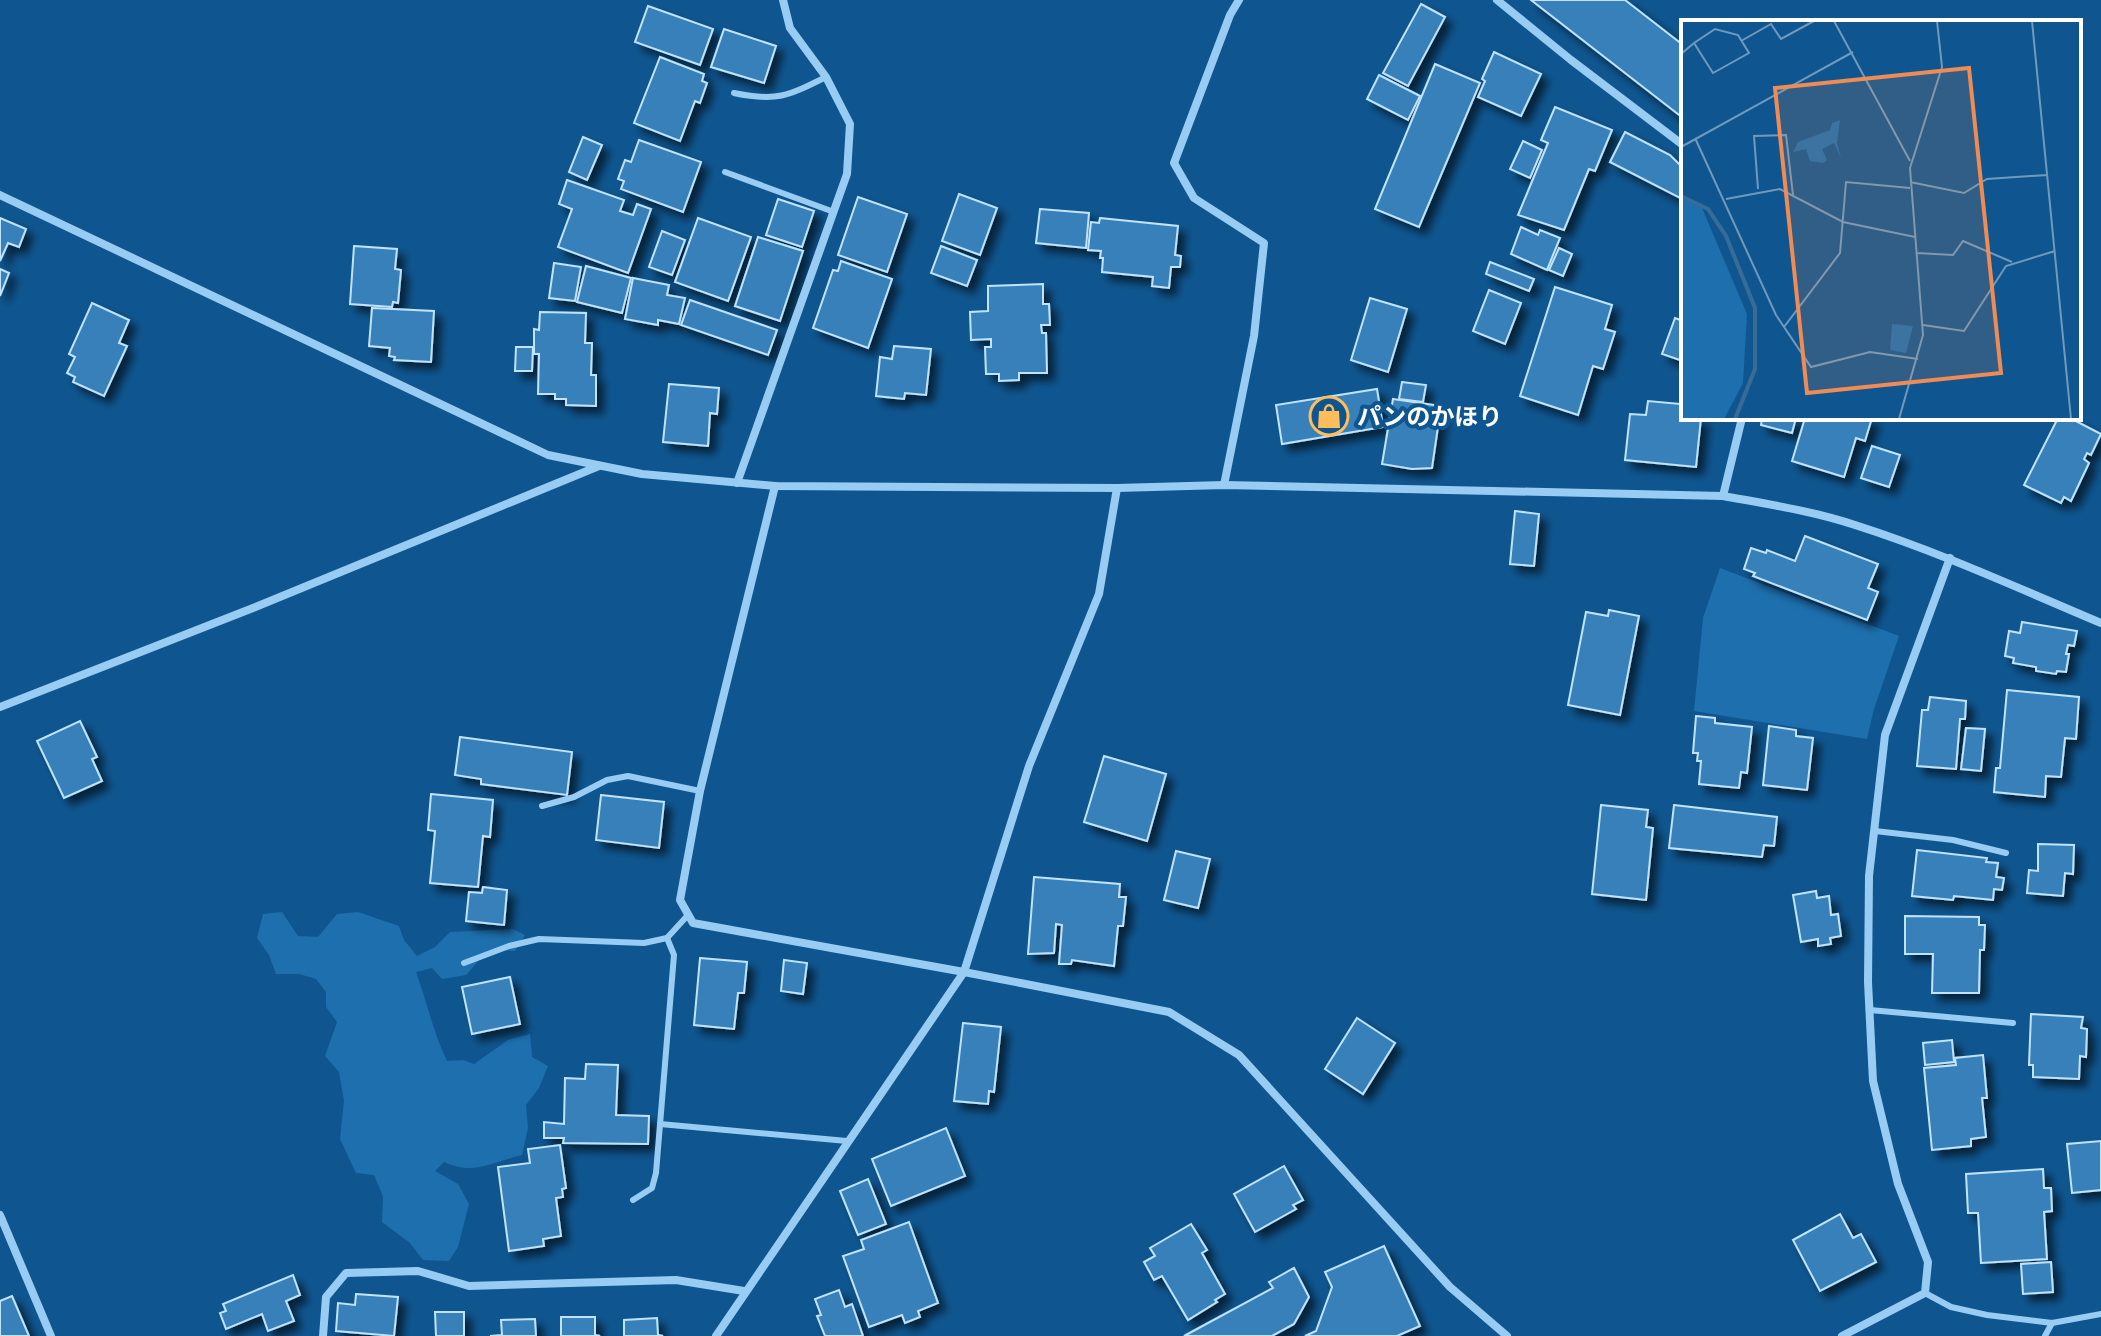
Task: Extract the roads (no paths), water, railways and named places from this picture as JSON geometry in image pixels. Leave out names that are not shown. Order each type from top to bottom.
[{"type":"street","points":[[737,483],[847,174],[850,124],[826,77],[790,28],[783,0]]},
{"type":"street","points":[[1224,485],[1254,336],[1264,243],[1194,198],[1174,163],[1230,15],[1239,0]]},
{"type":"street","points":[[1497,0],[1681,143]]},
{"type":"street","points":[[0,195],[548,455],[600,466],[642,474],[775,486],[1117,488],[1224,485],[1723,496],[1853,524],[1950,558],[2101,623]]},
{"type":"street","points":[[1723,496],[1742,420]]},
{"type":"street","points":[[0,707],[253,608],[600,466]]},
{"type":"street","points":[[775,486],[700,791],[680,900],[693,923],[1169,1012],[1239,1055],[1450,1287],[1507,1336]]},
{"type":"street","points":[[716,1336],[964,972],[1029,766],[1099,594],[1117,488]]},
{"type":"street","points":[[1842,1336],[1925,1293],[1928,1262],[1898,1184],[1873,1081],[1869,876],[1885,735],[1950,558]]},
{"type":"street","points":[[0,1215],[51,1336]]},
{"type":"street","points":[[323,1336],[326,1297],[346,1273],[418,1271],[469,1286],[676,1280],[744,1291]]},
{"type":"lane","points":[[734,93],[761,99],[790,95],[826,77]]},
{"type":"lane","points":[[725,172],[834,212]]},
{"type":"lane","points":[[542,806],[574,797],[607,780],[628,776],[700,791]]},
{"type":"lane","points":[[1875,831],[1953,840],[2006,853]]},
{"type":"lane","points":[[464,963],[509,946],[539,939],[644,943],[667,938],[688,915]]},
{"type":"lane","points":[[633,1200],[652,1188],[656,1173],[674,955],[667,938]]},
{"type":"lane","points":[[1870,1010],[2013,1023]]},
{"type":"lane","points":[[660,1124],[847,1141]]},
{"type":"lane","points":[[1925,1293],[1951,1307],[2052,1323],[2101,1314]]},
{"type":"lane","points":[[2045,1336],[2052,1323]]},
{"type":"place","name":"パンのかほり","points":[[1329,416]]}]
